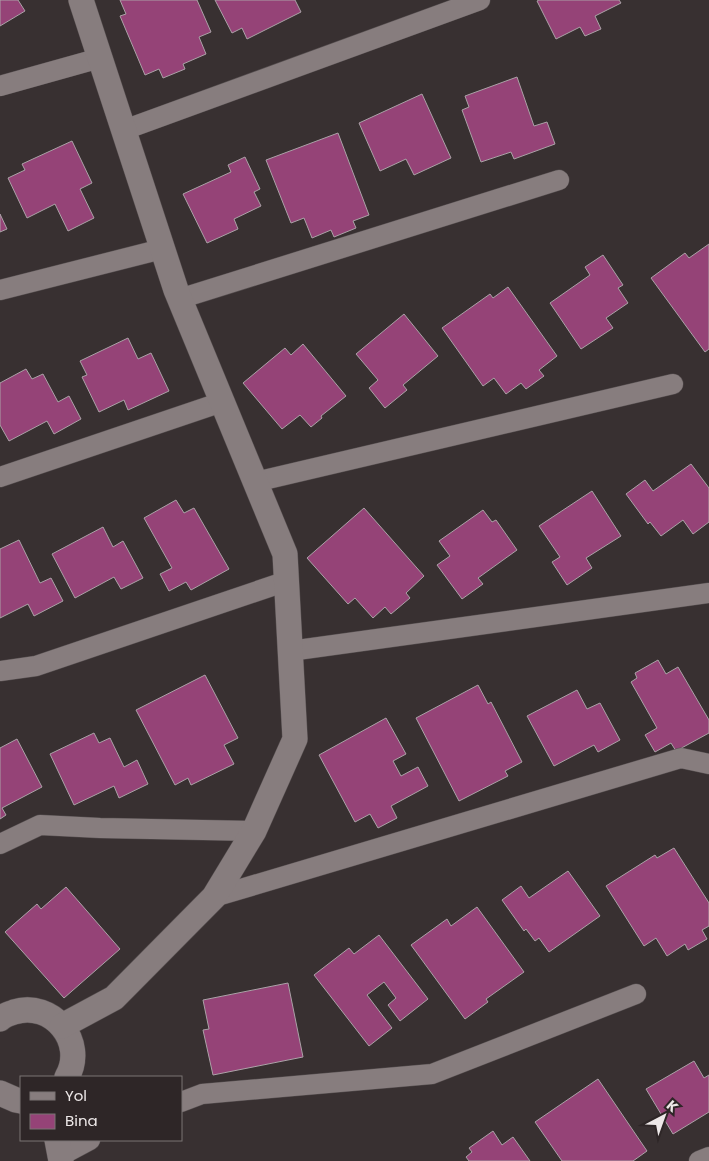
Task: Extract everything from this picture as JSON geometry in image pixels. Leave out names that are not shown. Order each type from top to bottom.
[{"type":"street","points":[[62,1026],[114,998],[214,897],[254,831],[295,739],[286,554],[179,298],[82,0]]},
{"type":"street","points":[[124,130],[480,0]]},
{"type":"street","points":[[0,86],[100,58]]},
{"type":"street","points":[[179,298],[559,180]]},
{"type":"street","points":[[0,290],[162,249]]},
{"type":"street","points":[[255,482],[673,384]]},
{"type":"street","points":[[0,477],[222,402]]},
{"type":"street","points":[[0,671],[36,666],[287,581]]},
{"type":"street","points":[[290,651],[709,593]]},
{"type":"street","points":[[214,897],[681,758],[709,764]]},
{"type":"street","points":[[0,844],[40,825],[254,831]]},
{"type":"street","points":[[182,1102],[202,1094],[432,1074],[636,994]]},
{"type":"street","points":[[1,1015],[22,1010],[38,1011],[52,1017],[62,1026],[70,1040],[73,1055],[71,1071],[68,1076]]},
{"type":"street","points":[[0,1092],[20,1101]]},
{"type":"street","points":[[59,1152],[87,1141]]},
{"type":"street","points":[[699,1161],[709,1157]]},
{"type":"building","points":[[0,0],[18,0],[25,11],[0,26]]},
{"type":"building","points":[[120,0],[197,0],[211,32],[199,37],[206,54],[183,64],[185,69],[163,78],[159,69],[145,75],[120,16],[126,14]]},
{"type":"building","points":[[215,0],[295,0],[301,12],[247,39],[242,28],[232,33]]},
{"type":"building","points":[[619,0],[621,3],[595,16],[601,29],[585,36],[580,27],[556,39],[537,1]]},
{"type":"building","points":[[517,77],[534,126],[547,122],[555,144],[514,159],[511,152],[481,162],[462,110],[469,107],[465,96]]},
{"type":"building","points":[[422,94],[451,158],[414,175],[406,159],[380,171],[359,123]]},
{"type":"building","points":[[338,133],[369,215],[353,221],[356,228],[334,237],[331,230],[312,238],[304,218],[291,223],[266,160]]},
{"type":"building","points":[[72,141],[92,183],[80,189],[94,218],[68,231],[55,204],[27,218],[8,178],[25,170],[22,164]]},
{"type":"building","points":[[245,157],[260,189],[254,192],[261,206],[234,219],[238,229],[207,243],[183,194],[231,172],[228,165]]},
{"type":"building","points":[[0,214],[7,229],[0,232]]},
{"type":"building","points":[[709,244],[709,349],[705,352],[651,278],[685,253],[689,258]]},
{"type":"building","points":[[603,255],[623,285],[618,288],[628,303],[606,318],[613,328],[581,349],[550,303],[590,275],[585,267]]},
{"type":"building","points":[[508,287],[557,356],[539,370],[544,376],[526,389],[521,383],[506,394],[494,378],[483,386],[442,328],[490,294],[493,298]]},
{"type":"building","points":[[404,314],[438,356],[403,385],[407,390],[385,408],[369,388],[378,380],[356,354]]},
{"type":"building","points":[[128,338],[138,359],[151,353],[169,391],[128,410],[124,400],[99,412],[82,377],[87,375],[80,361]]},
{"type":"building","points":[[303,344],[346,396],[321,416],[322,418],[311,427],[300,415],[282,429],[243,383],[285,348],[291,355]]},
{"type":"building","points":[[26,369],[32,379],[43,374],[58,402],[69,396],[81,419],[54,434],[47,421],[9,441],[0,425],[0,383]]},
{"type":"building","points":[[691,464],[709,488],[709,522],[693,534],[683,520],[661,536],[650,522],[648,524],[626,494],[645,480],[653,491]]},
{"type":"building","points":[[592,491],[621,536],[586,558],[592,568],[567,585],[552,562],[560,557],[539,526]]},
{"type":"building","points":[[176,500],[184,513],[194,508],[229,569],[191,590],[186,582],[169,591],[160,574],[172,568],[144,518]]},
{"type":"building","points":[[364,508],[424,576],[406,593],[410,598],[391,614],[385,607],[373,618],[355,598],[348,604],[307,558]]},
{"type":"building","points":[[483,510],[492,522],[496,520],[517,550],[478,578],[483,584],[462,599],[437,565],[450,556],[439,541]]},
{"type":"building","points":[[103,527],[113,547],[123,541],[143,578],[121,589],[114,577],[75,598],[52,554]]},
{"type":"building","points":[[19,540],[40,583],[51,578],[63,601],[34,616],[28,604],[0,618],[0,549]]},
{"type":"building","points":[[658,660],[666,674],[678,667],[709,720],[709,733],[676,751],[671,743],[655,752],[645,735],[657,728],[631,682],[637,678],[635,673]]},
{"type":"building","points":[[205,675],[238,738],[224,745],[234,764],[191,785],[188,778],[175,785],[136,710]]},
{"type":"building","points":[[478,685],[488,704],[491,702],[522,762],[505,771],[508,776],[459,801],[416,718]]},
{"type":"building","points":[[577,690],[587,709],[600,703],[620,740],[598,752],[594,745],[554,766],[527,716]]},
{"type":"building","points":[[386,718],[406,754],[393,761],[401,776],[418,767],[428,786],[391,806],[397,818],[378,828],[370,814],[355,822],[319,755]]},
{"type":"building","points":[[94,733],[99,743],[110,738],[124,767],[137,760],[148,784],[119,798],[114,786],[74,805],[50,754]]},
{"type":"building","points":[[17,739],[42,787],[2,808],[6,815],[0,819],[0,748]]},
{"type":"building","points":[[674,848],[709,903],[709,926],[702,930],[707,939],[688,950],[685,944],[667,956],[656,938],[644,946],[606,886],[655,855],[657,858]]},
{"type":"building","points":[[568,871],[600,916],[549,952],[539,938],[535,941],[526,929],[524,931],[502,900],[521,886],[529,898]]},
{"type":"building","points":[[66,887],[120,949],[64,998],[5,932],[37,904],[41,909]]},
{"type":"building","points":[[477,907],[524,972],[486,999],[488,1002],[465,1019],[411,945],[447,919],[451,926]]},
{"type":"building","points":[[379,935],[428,999],[400,1021],[388,1005],[396,998],[384,982],[367,995],[392,1028],[369,1046],[314,975],[349,948],[354,954]]},
{"type":"building","points":[[288,983],[303,1057],[213,1075],[203,1030],[209,1029],[203,1000]]},
{"type":"building","points":[[694,1061],[704,1078],[709,1075],[709,1112],[673,1134],[646,1089]]},
{"type":"building","points":[[598,1079],[647,1151],[633,1161],[562,1161],[535,1122]]},
{"type":"building","points":[[493,1131],[502,1145],[513,1137],[530,1161],[469,1161],[466,1157],[472,1152],[469,1148]]}]
